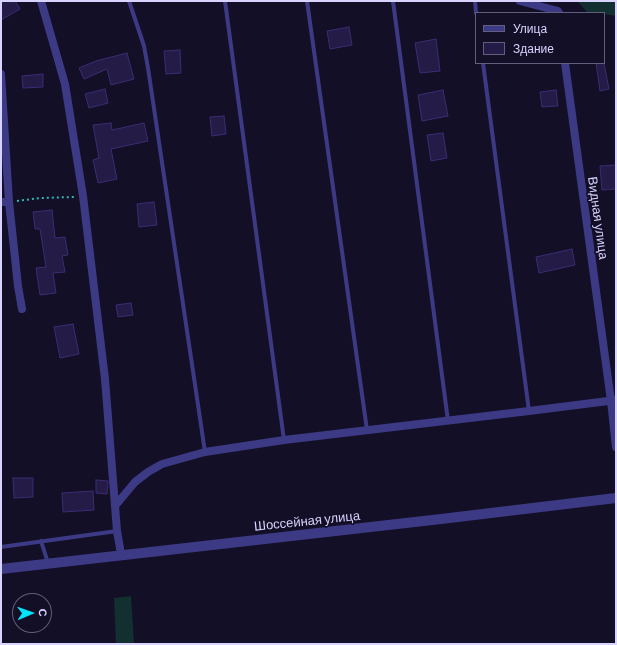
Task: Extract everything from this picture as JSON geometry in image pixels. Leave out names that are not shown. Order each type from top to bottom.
[{"type":"street","points":[[41,1],[65,84],[83,196],[105,379],[116,531],[122,554]]},
{"type":"street","points":[[520,1],[558,12]]},
{"type":"street","name":"Видная улица","points":[[565,64],[613,401],[616,448]]},
{"type":"street","points":[[1,74],[5,202],[22,309]]},
{"type":"street","points":[[115,506],[135,482],[148,472],[162,464],[205,452],[284,440],[613,401]]},
{"type":"street","name":"Шоссейная улица","points":[[1,569],[616,498]]},
{"type":"lane","points":[[129,1],[144,46],[148,68],[205,452]]},
{"type":"lane","points":[[225,1],[284,440]]},
{"type":"lane","points":[[307,1],[367,430]]},
{"type":"lane","points":[[393,1],[448,420]]},
{"type":"lane","points":[[475,1],[476,12]]},
{"type":"lane","points":[[483,64],[529,411]]},
{"type":"lane","points":[[1,547],[116,531]]},
{"type":"lane","points":[[41,541],[48,563]]},
{"type":"path","points":[[5,202],[40,198],[83,196]]},
{"type":"green space","points":[[577,1],[616,1],[616,16],[605,14],[605,12],[587,12]]},
{"type":"green space","points":[[131,596],[134,644],[116,644],[114,598]]},
{"type":"building","points":[[1,1],[15,1],[20,9],[1,20]]},
{"type":"building","points":[[349,27],[352,45],[330,49],[327,31]]},
{"type":"building","points":[[436,39],[440,71],[420,73],[415,43]]},
{"type":"building","points":[[180,50],[181,73],[166,74],[164,51]]},
{"type":"building","points":[[127,53],[134,79],[111,85],[107,69],[84,79],[79,68],[96,61]]},
{"type":"building","points":[[596,64],[604,64],[609,89],[600,91]]},
{"type":"building","points":[[43,74],[43,87],[23,88],[22,76]]},
{"type":"building","points":[[105,89],[108,103],[89,108],[85,94]]},
{"type":"building","points":[[443,90],[448,116],[422,121],[418,95]]},
{"type":"building","points":[[556,90],[558,106],[542,107],[540,92]]},
{"type":"building","points":[[224,116],[226,134],[212,136],[210,117]]},
{"type":"building","points":[[111,123],[112,130],[144,123],[148,141],[111,149],[117,179],[98,183],[93,160],[99,158],[93,125]]},
{"type":"building","points":[[443,133],[447,158],[431,161],[427,135]]},
{"type":"building","points":[[616,165],[616,189],[602,190],[600,166]]},
{"type":"building","points":[[154,202],[157,225],[139,227],[137,204]]},
{"type":"building","points":[[52,210],[55,238],[65,237],[68,255],[62,256],[65,272],[53,273],[56,293],[40,295],[36,268],[46,267],[40,229],[35,229],[33,212]]},
{"type":"building","points":[[572,249],[575,265],[539,273],[536,257]]},
{"type":"building","points":[[131,303],[133,315],[118,317],[116,305]]},
{"type":"building","points":[[73,324],[79,354],[60,358],[54,327]]},
{"type":"building","points":[[13,478],[33,478],[33,497],[14,498]]},
{"type":"building","points":[[96,480],[108,481],[107,494],[96,493]]},
{"type":"building","points":[[93,491],[94,510],[63,512],[62,493]]}]
